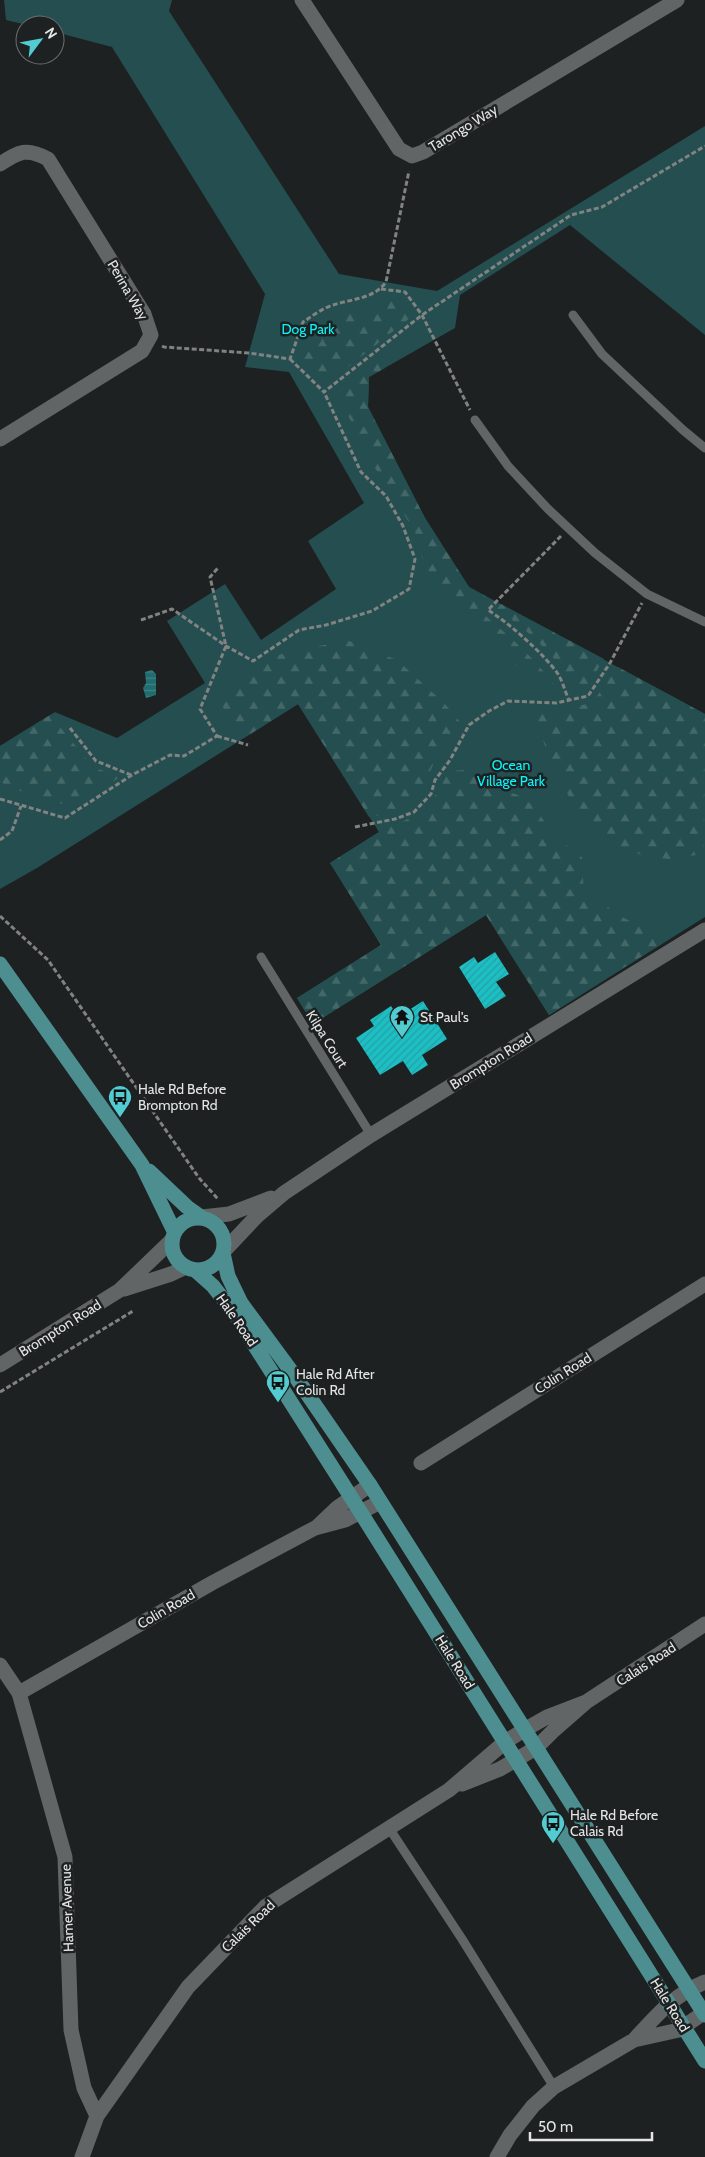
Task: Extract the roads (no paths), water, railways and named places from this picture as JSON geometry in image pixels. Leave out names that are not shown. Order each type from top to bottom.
[{"type":"main road","points":[[0,964],[142,1165],[173,1236],[175,1256],[190,1269],[212,1266],[223,1253],[222,1234],[218,1226],[187,1207],[142,1165]]},
{"type":"main road","points":[[173,1236],[181,1223],[191,1218],[202,1217]]},
{"type":"main road","name":"Hale Road","points":[[223,1253],[228,1276],[241,1303],[297,1379],[370,1485],[705,2014]]},
{"type":"main road","name":"Hale Road","points":[[190,1269],[213,1286],[236,1316],[705,2061]]},
{"type":"street","name":"Tarongo Way","points":[[302,0],[399,149],[412,156],[423,152],[677,0]]},
{"type":"street","name":"Perina Way","points":[[0,164],[19,152],[34,151],[48,158],[144,314],[151,335],[142,351],[0,439]]},
{"type":"street","name":"Brompton Road","points":[[223,1253],[257,1216],[284,1193],[371,1135],[703,930]]},
{"type":"street","name":"Brompton Road","points":[[202,1217],[229,1214],[284,1193]]},
{"type":"street","name":"Brompton Road","points":[[0,1366],[120,1290],[173,1236]]},
{"type":"street","name":"Brompton Road","points":[[120,1290],[190,1269]]},
{"type":"street","name":"Colin Road","points":[[421,1463],[705,1284]]},
{"type":"street","name":"Colin Road","points":[[18,1693],[315,1528],[351,1497],[370,1485]]},
{"type":"street","name":"Colin Road","points":[[315,1528],[345,1520],[380,1502]]},
{"type":"street","name":"Calais Road","points":[[449,1790],[516,1761],[536,1748],[586,1702],[705,1624]]},
{"type":"street","name":"Hamer Avenue","points":[[0,1665],[18,1693],[65,1857],[71,2030],[84,2088],[97,2116]]},
{"type":"street","name":"Calais Road","points":[[97,2116],[188,1987],[266,1906],[449,1790],[505,1742],[547,1717],[586,1702]]},
{"type":"street","points":[[634,2040],[663,2007],[705,1982]]},
{"type":"street","points":[[497,2157],[510,2135],[533,2106],[554,2087],[634,2040],[679,2030],[705,2014]]},
{"type":"street","points":[[82,2157],[97,2116]]},
{"type":"lane","points":[[573,315],[602,354],[683,430],[705,448]]},
{"type":"lane","points":[[475,420],[508,466],[594,553],[647,594],[705,622]]},
{"type":"lane","name":"Kilpa Court","points":[[261,957],[371,1135]]},
{"type":"lane","points":[[389,1828],[462,1939],[554,2087]]},
{"type":"place","name":"St Paul's","points":[[402,1038]]},
{"type":"place","name":"Hale Rd Before Brompton Rd","points":[[120,1118]]},
{"type":"place","name":"Hale Rd After Colin Rd","points":[[278,1403]]},
{"type":"place","name":"Hale Rd Before Calais Rd","points":[[553,1844]]},
{"type":"park label","name":"Dog Park","points":[[308,329]]},
{"type":"park label","name":"Ocean Village Park","points":[[511,774]]}]
